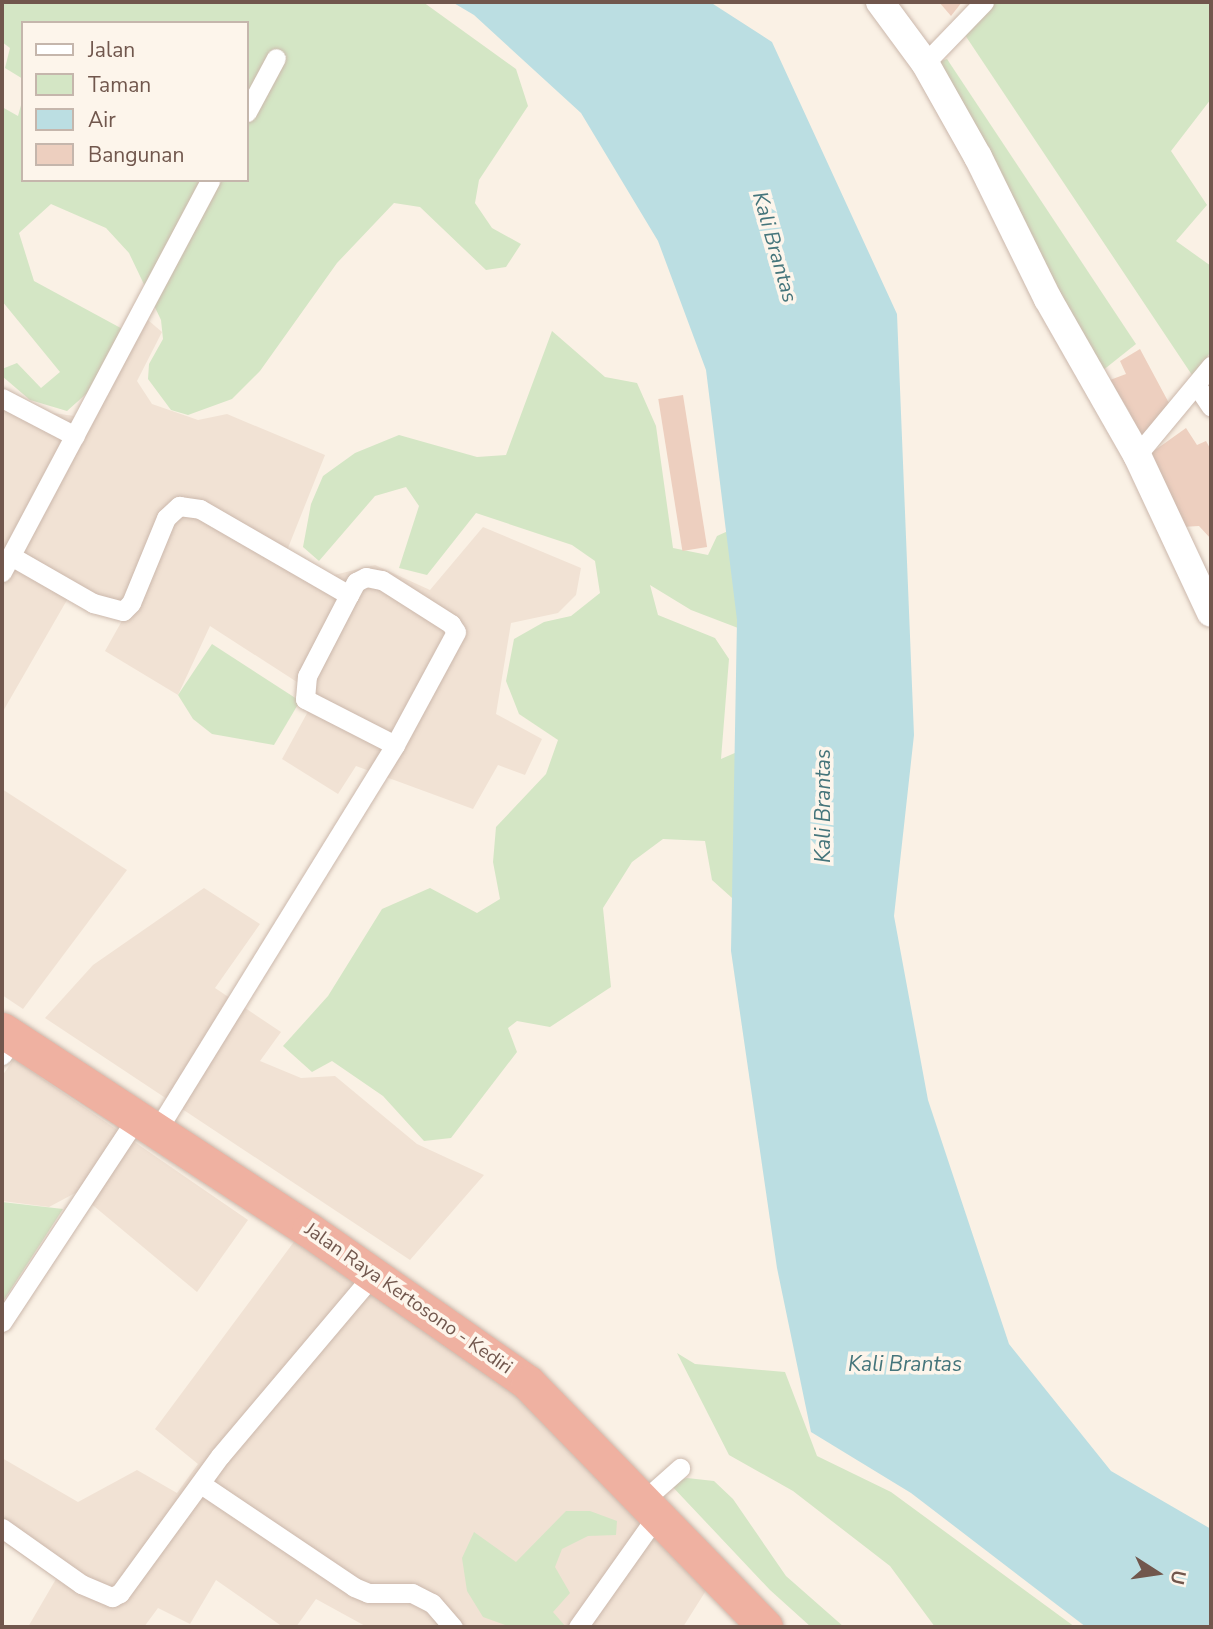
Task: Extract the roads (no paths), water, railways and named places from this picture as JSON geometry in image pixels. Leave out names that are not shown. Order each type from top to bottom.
[{"type":"highway","name":"Jalan Raya Kertosono - Kediri","points":[[6,1041],[147,1124],[374,1274],[528,1383],[652,1506],[765,1627]]},
{"type":"main road","points":[[880,2],[938,51],[978,157],[1048,299],[1137,455],[1211,613]]},
{"type":"street","points":[[938,51],[984,2]]},
{"type":"street","points":[[248,110],[276,58]]},
{"type":"street","points":[[206,182],[6,564],[93,603],[123,611],[131,603],[166,518],[179,506],[188,506],[241,530],[349,595]]},
{"type":"street","points":[[1137,455],[1211,366]]},
{"type":"street","points":[[1197,386],[1211,407]]},
{"type":"street","points":[[2,398],[75,436]]},
{"type":"street","points":[[2,1322],[147,1124],[395,745],[456,632],[451,624],[382,580],[366,577],[356,582],[307,676],[305,699],[395,745]]},
{"type":"street","points":[[2,1528],[80,1584],[112,1597],[128,1586],[201,1484],[374,1274]]},
{"type":"street","points":[[578,1627],[652,1506],[680,1468]]},
{"type":"street","points":[[201,1484],[354,1587],[368,1593],[412,1593],[432,1603],[453,1627]]},
{"type":"water","name":"Kali Brantas","points":[[452,2],[710,2],[772,42],[897,314],[914,735],[894,916],[928,1100],[1009,1344],[1111,1471],[1211,1529],[1211,1627],[1086,1627],[911,1493],[811,1432],[777,1268],[731,951],[737,620],[706,370],[658,241],[581,113],[474,15]]}]
